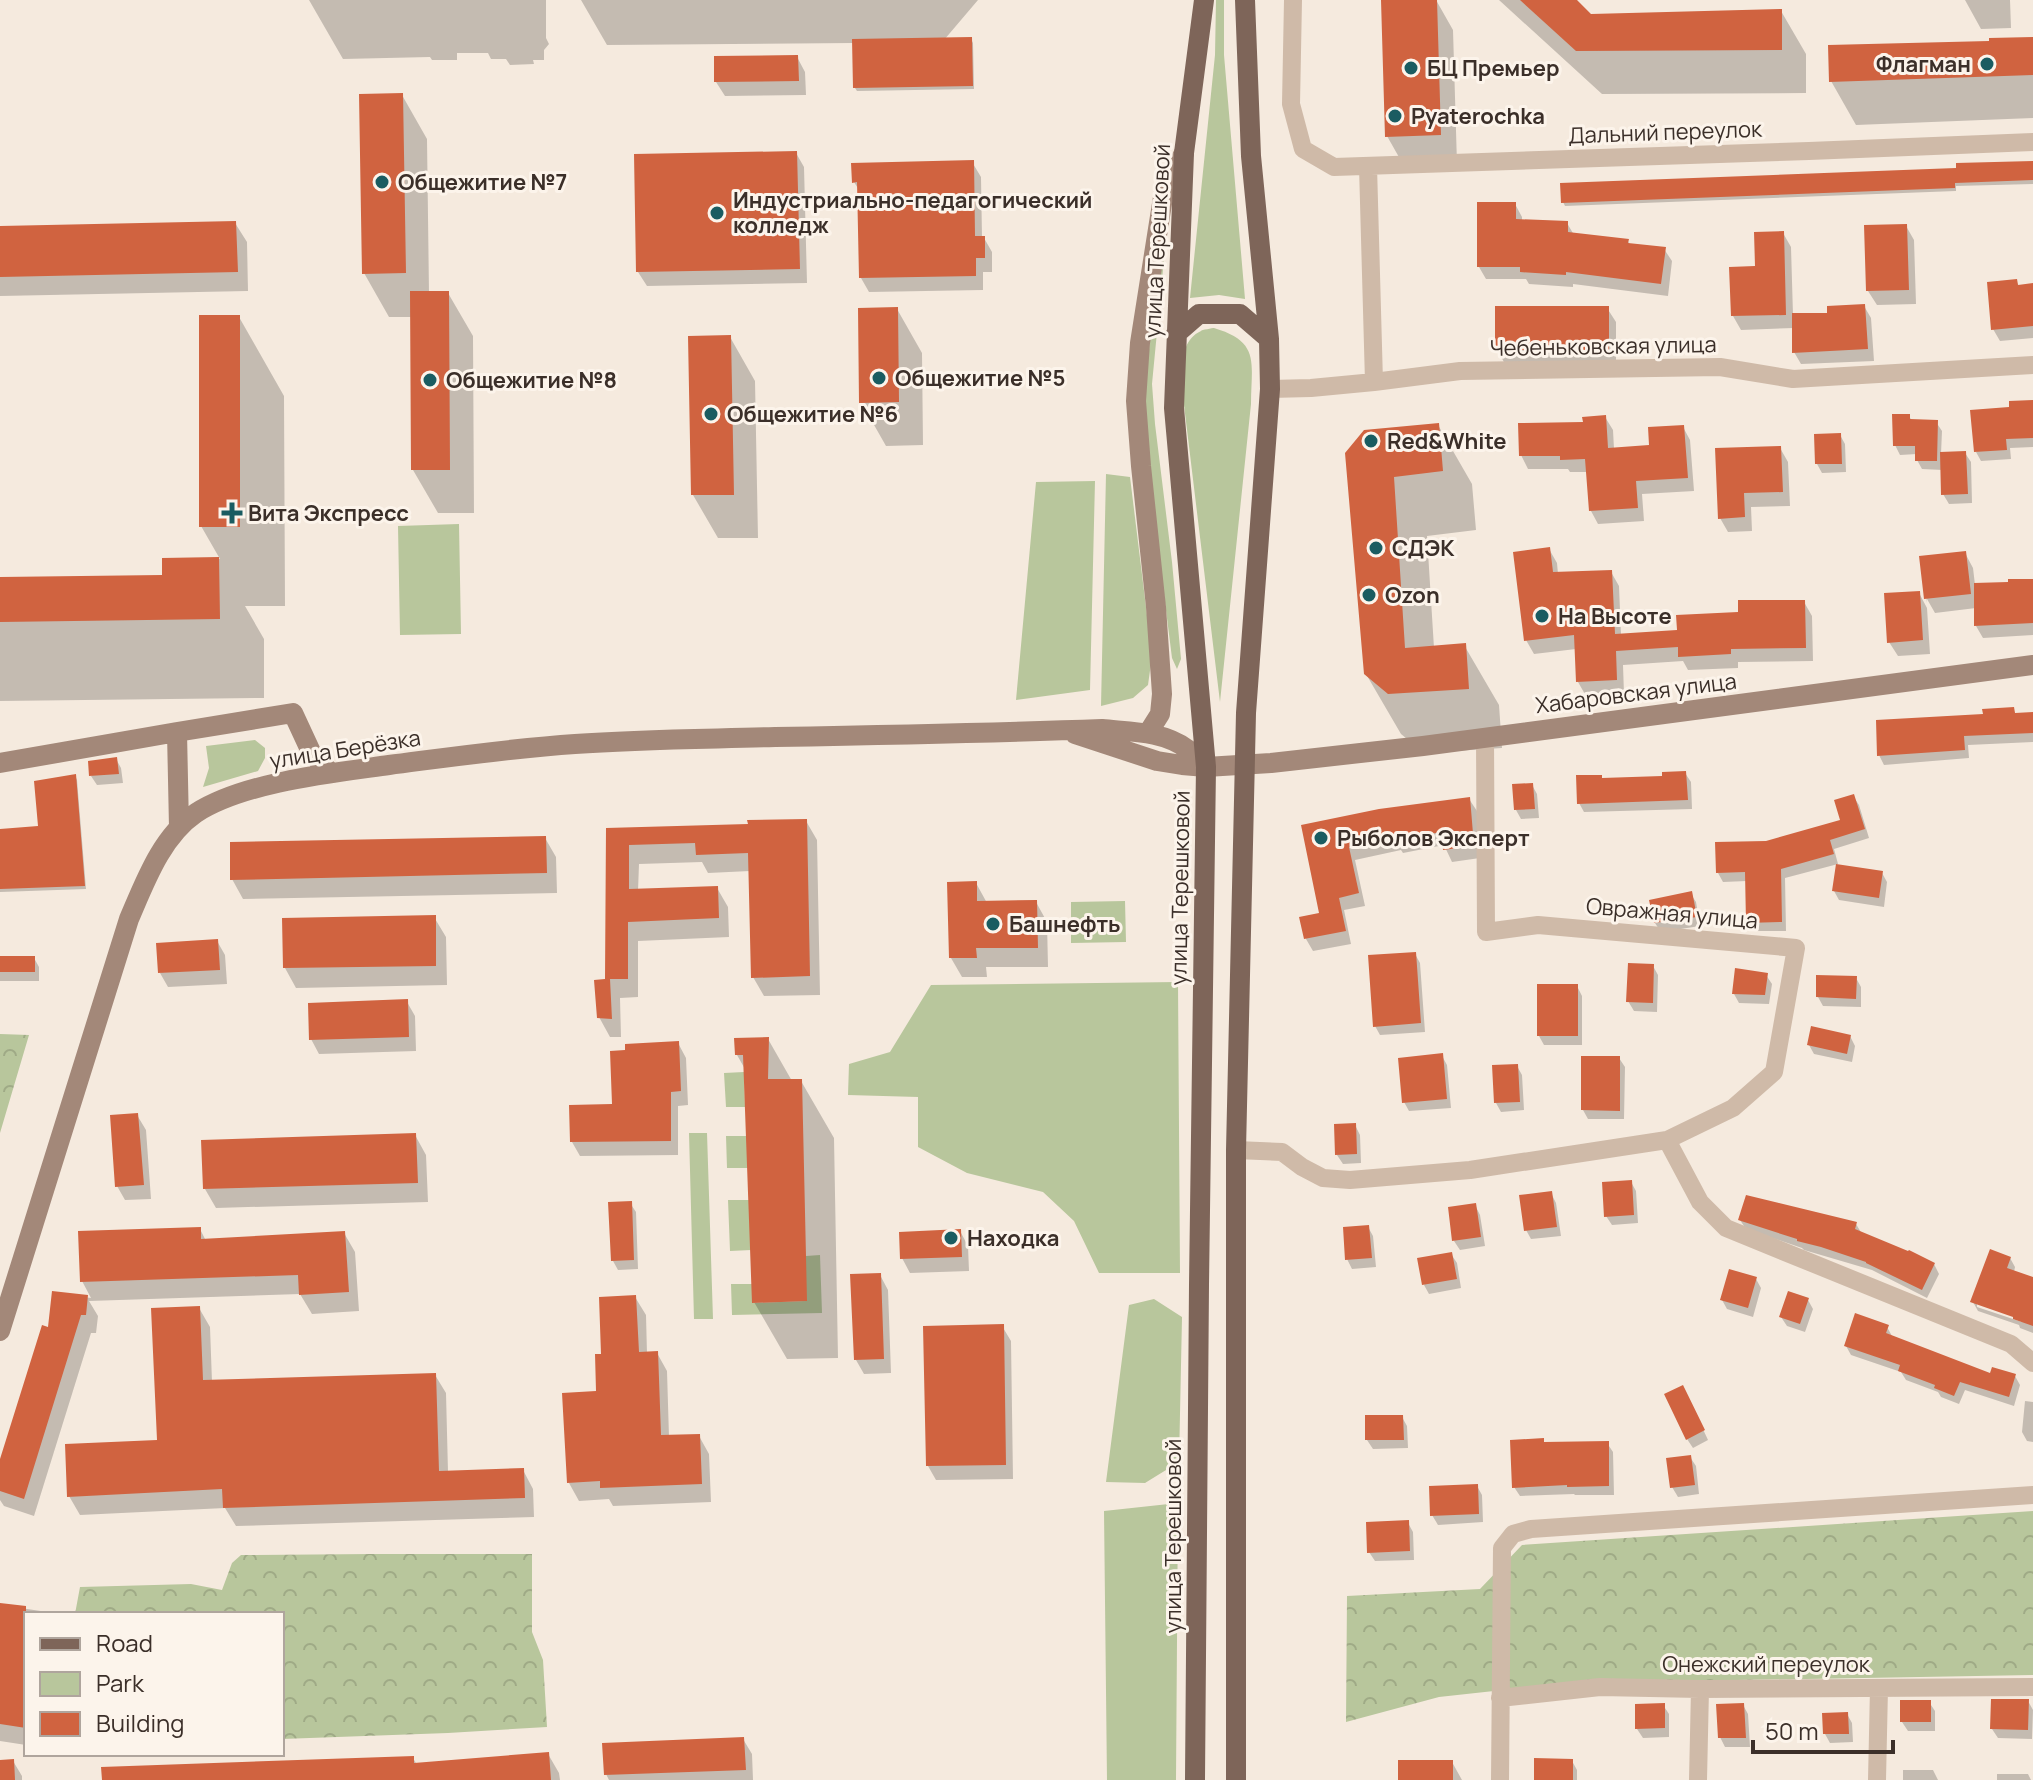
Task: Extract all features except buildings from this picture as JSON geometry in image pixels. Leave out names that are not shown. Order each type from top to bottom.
[{"type":"main road","name":"улица Терешковой","points":[[1195,1780],[1206,767],[1174,408],[1184,153],[1204,0]]},
{"type":"main road","points":[[1236,1780],[1236,1150],[1246,713],[1270,389],[1269,339],[1251,156],[1245,0]]},
{"type":"main road","points":[[1148,733],[1160,714],[1162,694],[1136,401],[1140,343],[1164,191],[1184,153]]},
{"type":"main road","points":[[1176,334],[1199,314],[1240,314],[1269,339]]},
{"type":"main road","name":"Хабаровская улица","points":[[1245,765],[1485,737],[2033,665]]},
{"type":"main road","points":[[0,763],[293,713],[312,754],[331,773]]},
{"type":"main road","name":"улица Берёзка","points":[[0,1331],[129,919],[166,844],[179,827],[212,804],[237,794],[331,773],[458,755],[619,741],[1102,729],[1168,738],[1187,748],[1206,767]]},
{"type":"main road","name":"улица Берёзка","points":[[1064,730],[1157,761],[1206,767],[1245,765]]},
{"type":"main road","points":[[177,732],[179,827]]},
{"type":"street","name":"Дальний переулок","points":[[1293,0],[1291,104],[1303,149],[1334,167],[2033,142]]},
{"type":"street","points":[[1368,166],[1374,382]]},
{"type":"street","name":"Чебеньковская улица","points":[[1270,389],[1311,388],[1460,371],[1720,367],[1793,379],[2033,365]]},
{"type":"street","name":"Овражная улица","points":[[1236,1150],[1282,1152],[1323,1178],[1350,1180],[1470,1170],[1667,1140],[1733,1108],[1774,1072],[1796,948],[1538,925],[1486,932],[1485,737]]},
{"type":"street","points":[[1667,1140],[1700,1202],[1726,1228],[2011,1344],[2033,1363]]},
{"type":"street","points":[[1500,1780],[1502,1548],[1513,1534],[1531,1529],[2033,1495]]},
{"type":"street","name":"Онежский переулок","points":[[1500,1698],[1600,1687],[2033,1687]]},
{"type":"street","points":[[1877,1780],[1879,1688]]},
{"type":"street","points":[[1698,1780],[1700,1689]]},
{"type":"green space","points":[[1216,0],[1224,0],[1224,55],[1245,299],[1219,295],[1190,298],[1215,55]]},
{"type":"green space","points":[[1170,197],[1152,384],[1181,659],[1177,669],[1172,658],[1143,427],[1145,383]]},
{"type":"green space","points":[[1214,328],[1240,340],[1246,347],[1252,366],[1251,404],[1220,702],[1182,374],[1187,344],[1202,331]]},
{"type":"green space","points":[[1106,474],[1130,477],[1152,656],[1148,685],[1133,698],[1101,706]]},
{"type":"green space","points":[[1095,481],[1090,690],[1016,700],[1036,482]]},
{"type":"green space","points":[[459,524],[461,634],[400,635],[398,526]]},
{"type":"green space","points":[[255,740],[265,748],[265,758],[258,771],[203,787],[209,768],[206,746]]},
{"type":"green space","points":[[1125,901],[1126,942],[1071,943],[1071,902]]},
{"type":"green space","points":[[1178,982],[1180,1273],[1099,1273],[1074,1221],[1043,1192],[967,1173],[918,1147],[918,1097],[848,1095],[849,1064],[890,1052],[931,985]]},
{"type":"green space","points":[[0,1034],[29,1035],[0,1133]]},
{"type":"green space","points":[[744,1072],[745,1107],[726,1107],[724,1073]]},
{"type":"green space","points":[[689,1133],[707,1133],[713,1319],[694,1319]]},
{"type":"green space","points":[[726,1136],[747,1136],[748,1168],[727,1168]]},
{"type":"green space","points":[[728,1200],[749,1200],[751,1250],[730,1251]]},
{"type":"green space","points":[[820,1255],[822,1313],[732,1315],[731,1284],[752,1284],[752,1303],[806,1301],[806,1256]]},
{"type":"green space","points":[[1154,1299],[1182,1317],[1179,1462],[1145,1483],[1106,1482],[1129,1305]]},
{"type":"green space","points":[[1178,1503],[1176,1780],[1107,1780],[1104,1511]]},
{"type":"green space","points":[[2033,1511],[2033,1675],[1567,1683],[1439,1697],[1346,1722],[1347,1596],[1480,1589],[1522,1545]]},
{"type":"green space","points":[[532,1554],[532,1632],[543,1660],[547,1727],[284,1739],[284,1612],[75,1612],[80,1587],[191,1584],[222,1590],[232,1563],[241,1555]]},
{"type":"place","name":"Флагман","points":[[1987,64]]},
{"type":"place","name":"БЦ Премьер","points":[[1411,68]]},
{"type":"place","name":"Pyaterochka","points":[[1395,116]]},
{"type":"place","name":"Общежитие №7","points":[[382,182]]},
{"type":"place","name":"Индустриально-педагогический колледж","points":[[717,213]]},
{"type":"place","name":"Общежитие №5","points":[[879,378]]},
{"type":"place","name":"Общежитие №8","points":[[430,380]]},
{"type":"place","name":"Общежитие №6","points":[[711,414]]},
{"type":"place","name":"Red&White","points":[[1371,441]]},
{"type":"place","name":"Вита Экспресс","points":[[232,513]]},
{"type":"place","name":"СДЭК","points":[[1376,548]]},
{"type":"place","name":"Ozon","points":[[1369,595]]},
{"type":"place","name":"На Высоте","points":[[1542,616]]},
{"type":"place","name":"Рыболов Эксперт","points":[[1321,838]]},
{"type":"place","name":"Башнефть","points":[[993,924]]},
{"type":"place","name":"Находка","points":[[951,1238]]}]
